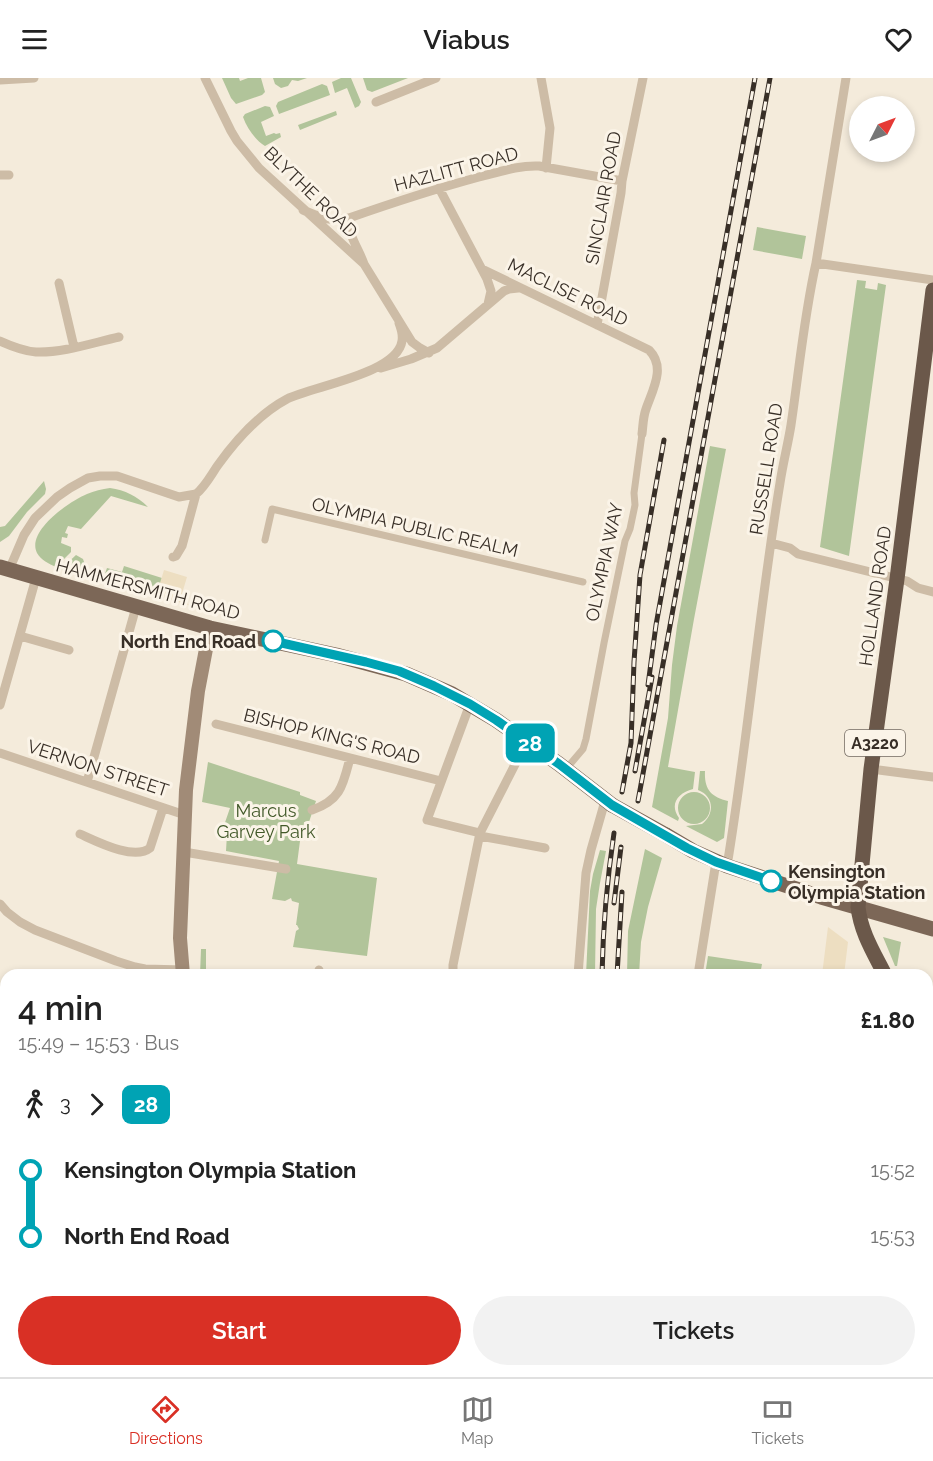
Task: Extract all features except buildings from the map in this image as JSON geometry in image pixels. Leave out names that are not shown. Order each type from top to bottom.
[{"type":"highway","name":"HOLLAND ROAD","points":[[858,907],[871,769],[933,290]]},
{"type":"highway","name":"A3220","points":[[858,907],[864,934],[882,969]]},
{"type":"main road","name":"HAMMERSMITH ROAD","points":[[4,568],[210,628],[399,671],[470,704],[527,741],[605,801],[687,848],[722,864],[813,894],[933,929]]},
{"type":"main road","points":[[183,969],[180,938],[186,790],[194,718],[210,628]]},
{"type":"street","points":[[0,80],[34,78]]},
{"type":"street","name":"BLYTHE ROAD","points":[[205,78],[237,141],[259,168],[364,264]]},
{"type":"street","points":[[376,102],[436,78]]},
{"type":"street","points":[[541,78],[550,128],[546,168]]},
{"type":"street","name":"SINCLAIR ROAD","points":[[597,325],[643,78]]},
{"type":"street","name":"RUSSELL ROAD","points":[[699,969],[743,760],[780,482],[791,425],[809,291],[816,263],[846,78]]},
{"type":"street","name":"HAZLITT ROAD","points":[[303,210],[330,221],[349,218],[439,188],[523,166],[622,181]]},
{"type":"street","name":"MACLISE ROAD","points":[[439,188],[484,270],[649,350],[656,356]]},
{"type":"street","name":"BLYTHE ROAD","points":[[349,218],[349,227],[364,264],[412,342],[429,353]]},
{"type":"street","points":[[816,263],[933,280]]},
{"type":"street","points":[[484,270],[491,291],[488,304]]},
{"type":"street","points":[[59,283],[74,347]]},
{"type":"street","points":[[173,557],[182,546],[196,494],[244,433],[268,411],[298,394],[429,353],[504,291],[521,288]]},
{"type":"street","points":[[372,370],[399,348],[402,341],[399,323]]},
{"type":"street","points":[[0,341],[34,352],[52,351],[119,337]]},
{"type":"street","name":"OLYMPIA WAY","points":[[566,770],[583,749],[586,739],[623,550],[635,505],[634,493],[645,413],[658,368],[656,356]]},
{"type":"street","points":[[4,568],[35,518],[57,497],[88,478],[117,476],[179,497],[196,494]]},
{"type":"street","name":"OLYMPIA PUBLIC REALM","points":[[265,540],[272,509],[583,582]]},
{"type":"street","points":[[771,543],[790,548],[798,554],[897,579],[933,592]]},
{"type":"street","points":[[0,705],[36,578]]},
{"type":"street","points":[[87,782],[136,607]]},
{"type":"street","points":[[20,636],[69,650]]},
{"type":"street","points":[[470,704],[427,820],[480,835],[545,848]]},
{"type":"street","name":"BISHOP KING'S ROAD","points":[[216,724],[441,781]]},
{"type":"street","points":[[453,969],[480,835],[527,741]]},
{"type":"street","name":"VERNON STREET","points":[[0,753],[185,815]]},
{"type":"street","points":[[312,810],[327,804],[342,789],[350,758]]},
{"type":"street","points":[[871,769],[933,777]]},
{"type":"street","points":[[578,969],[586,873],[605,801]]},
{"type":"street","points":[[80,834],[122,850],[146,851],[150,848],[163,808]]},
{"type":"street","points":[[184,852],[286,869]]},
{"type":"street","points":[[0,904],[11,916],[35,930],[135,968],[148,969]]},
{"type":"green space","points":[[222,78],[239,78],[240,81],[248,78],[261,78],[265,92],[236,104]]},
{"type":"green space","points":[[273,78],[307,78],[292,80],[288,86],[281,88],[275,84]]},
{"type":"green space","points":[[341,78],[351,78],[361,102],[359,106],[355,108],[347,88],[335,93],[332,82]]},
{"type":"green space","points":[[363,78],[408,78],[372,92],[367,90]]},
{"type":"green space","points":[[322,84],[327,86],[330,95],[279,114],[276,106],[278,102]]},
{"type":"green space","points":[[265,106],[270,107],[274,116],[261,122],[266,136],[280,133],[281,137],[265,146],[252,133],[243,117]]},
{"type":"green space","points":[[336,111],[337,115],[300,130],[298,125]]},
{"type":"green space","points":[[757,227],[806,236],[802,259],[753,250]]},
{"type":"green space","points":[[857,280],[866,281],[865,288],[877,290],[878,283],[886,285],[849,556],[820,547]]},
{"type":"green space","points":[[710,446],[726,449],[668,767],[695,772],[693,789],[679,796],[675,804],[678,821],[652,807],[668,718],[677,626]]},
{"type":"green space","points":[[44,481],[45,494],[27,512],[9,536],[0,542],[0,527],[5,526]]},
{"type":"green space","points":[[110,488],[130,494],[148,507],[111,496],[81,529],[68,526],[65,533],[68,534],[67,538],[62,537],[61,543],[71,547],[71,552],[56,567],[41,558],[35,544],[38,535],[52,518],[80,498],[92,492]]},
{"type":"green space","points":[[76,555],[83,559],[90,579],[61,569]]},
{"type":"green space","points":[[124,566],[162,578],[157,591],[150,595],[102,582],[107,568],[122,572]]},
{"type":"green space","name":"Marcus Garvey Park","points":[[208,762],[300,792],[300,795],[316,801],[309,822],[304,822],[297,864],[377,878],[367,956],[293,947],[296,931],[299,929],[296,925],[299,903],[292,901],[291,898],[285,901],[272,899],[279,861],[226,851],[227,834],[221,834],[230,808],[202,802]]},
{"type":"green space","points":[[700,771],[705,771],[707,787],[710,791],[717,797],[728,801],[724,838],[717,842],[686,826],[702,824],[711,810],[707,796],[698,790]]},
{"type":"green space","points":[[694,792],[705,797],[710,808],[705,819],[694,824],[683,819],[678,808],[683,797]]},
{"type":"green space","points":[[645,849],[662,858],[648,907],[641,942],[639,969],[627,969],[628,931]]},
{"type":"green space","points":[[600,850],[606,851],[596,909],[595,969],[586,969],[590,891]]},
{"type":"green space","points":[[883,937],[901,942],[897,966],[895,966]]},
{"type":"green space","points":[[201,949],[206,949],[206,969],[200,969]]},
{"type":"green space","points":[[708,956],[762,964],[761,969],[706,969]]},
{"type":"shaded area","points":[[164,570],[187,577],[181,597],[189,605],[154,595],[157,593]]},
{"type":"shaded area","points":[[828,927],[848,942],[845,969],[823,969]]},
{"type":"railway","points":[[648,685],[656,625],[755,78]]},
{"type":"railway","points":[[638,801],[770,78]]},
{"type":"railway","points":[[622,792],[631,743],[640,575],[664,440]]},
{"type":"railway","points":[[635,771],[652,677]]},
{"type":"railway","points":[[602,969],[609,868],[614,833]]},
{"type":"railway","points":[[614,903],[621,847]]},
{"type":"railway","points":[[617,969],[622,892]]},
{"type":"bus line","name":"28","points":[[273,641],[399,671],[434,686],[496,720],[559,764],[605,801],[716,862],[771,881]]},
{"type":"place","name":"North End Road","points":[[273,641]]},
{"type":"place","name":"Kensington Olympia Station","points":[[771,881]]}]
